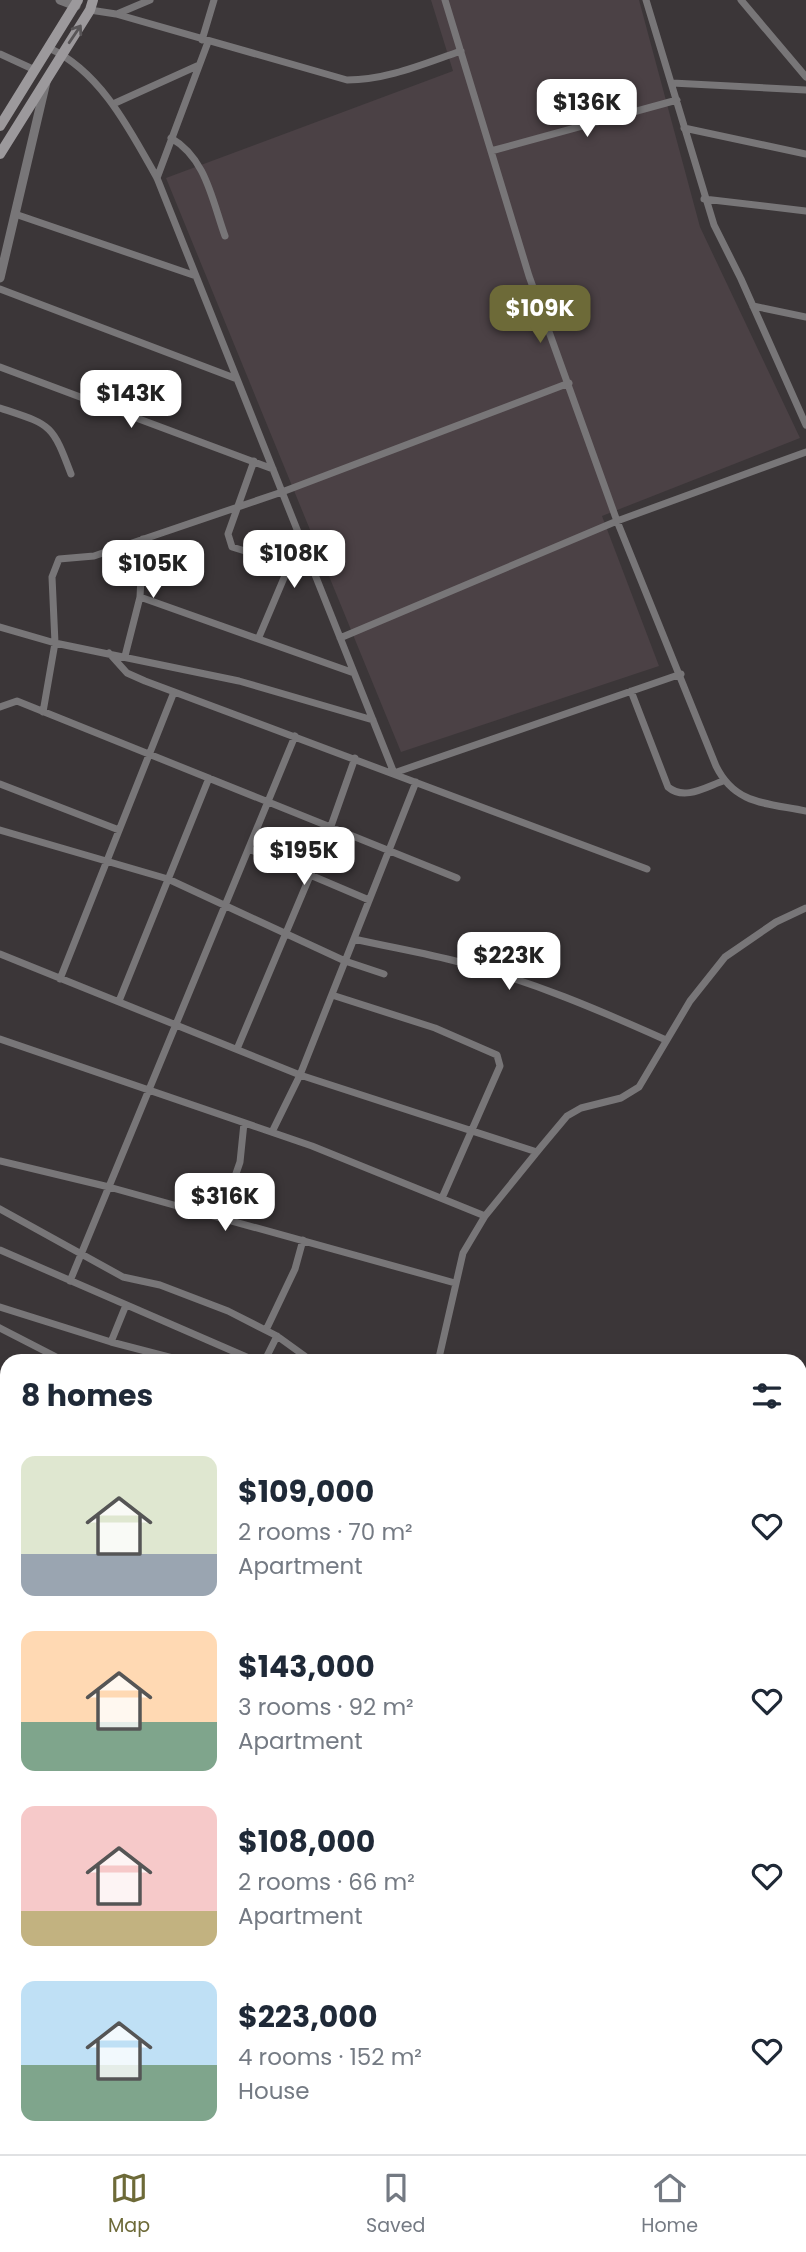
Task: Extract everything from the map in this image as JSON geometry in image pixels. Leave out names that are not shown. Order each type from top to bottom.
[{"type":"main road","points":[[0,126],[77,3],[92,5],[0,154]]},
{"type":"street","points":[[60,0],[77,3]]},
{"type":"street","points":[[116,15],[150,0]]},
{"type":"street","points":[[157,178],[197,66],[214,0]]},
{"type":"street","points":[[445,0],[529,276],[617,521],[723,781],[736,794],[806,811]]},
{"type":"street","points":[[646,0],[704,199],[806,425]]},
{"type":"street","points":[[741,0],[806,77]]},
{"type":"street","points":[[92,5],[116,15],[347,80],[389,76],[461,51]]},
{"type":"street","points":[[49,48],[62,54],[113,104],[157,178],[394,773]]},
{"type":"street","points":[[0,54],[35,70]]},
{"type":"street","points":[[113,104],[197,66]]},
{"type":"street","points":[[0,278],[48,76]]},
{"type":"street","points":[[672,82],[806,90]]},
{"type":"street","points":[[491,151],[677,100]]},
{"type":"street","points":[[684,128],[806,155]]},
{"type":"street","points":[[171,138],[186,146],[201,167],[225,236]]},
{"type":"street","points":[[704,199],[806,211]]},
{"type":"street","points":[[15,215],[196,276]]},
{"type":"street","points":[[0,289],[237,379]]},
{"type":"street","points":[[753,306],[806,317]]},
{"type":"street","points":[[0,367],[273,469]]},
{"type":"street","points":[[43,712],[55,643],[52,577],[59,559],[81,559],[282,492],[569,383]]},
{"type":"street","points":[[0,408],[42,422],[52,429],[71,474]]},
{"type":"street","points":[[340,638],[617,521],[806,452]]},
{"type":"street","points":[[254,461],[228,534],[232,547],[313,572]]},
{"type":"street","points":[[259,637],[289,566],[298,533]]},
{"type":"street","points":[[125,656],[139,597],[143,538]]},
{"type":"street","points":[[139,597],[259,637],[354,673]]},
{"type":"street","points":[[0,627],[55,643],[239,681],[373,720]]},
{"type":"street","points":[[109,653],[127,673],[174,692],[647,869]]},
{"type":"street","points":[[394,773],[681,674]]},
{"type":"street","points":[[631,691],[668,787],[679,794],[687,794],[723,781]]},
{"type":"street","points":[[60,979],[174,692]]},
{"type":"street","points":[[0,707],[16,701],[457,878]]},
{"type":"street","points":[[70,1281],[295,736]]},
{"type":"street","points":[[237,1049],[331,826],[355,758]]},
{"type":"street","points":[[119,1001],[209,778]]},
{"type":"street","points":[[272,1132],[300,1075],[416,782]]},
{"type":"street","points":[[0,784],[120,830]]},
{"type":"street","points":[[0,830],[168,879],[345,961],[384,974]]},
{"type":"street","points":[[249,849],[369,900]]},
{"type":"street","points":[[440,1354],[463,1254],[485,1216],[537,1152],[567,1116],[581,1108],[621,1098],[639,1087],[690,1001],[725,957],[776,922],[806,908]]},
{"type":"street","points":[[354,939],[459,962],[506,976],[579,1001],[666,1040]]},
{"type":"street","points":[[0,954],[300,1075],[537,1152]]},
{"type":"street","points":[[332,995],[435,1028],[497,1055],[500,1066],[442,1198]]},
{"type":"street","points":[[0,1040],[272,1132],[485,1216]]},
{"type":"street","points":[[221,1217],[240,1162],[244,1123]]},
{"type":"street","points":[[0,1161],[221,1217],[455,1283]]},
{"type":"street","points":[[0,1209],[122,1277],[173,1290],[266,1330],[302,1354]]},
{"type":"street","points":[[266,1330],[295,1269],[303,1240]]},
{"type":"street","points":[[0,1250],[239,1354]]},
{"type":"street","points":[[111,1342],[126,1306]]},
{"type":"street","points":[[0,1307],[157,1354]]},
{"type":"street","points":[[0,1328],[50,1354]]},
{"type":"street","points":[[268,1354],[277,1336]]},
{"type":"shaded area","points":[[431,0],[639,0],[700,227],[800,438],[602,516],[659,666],[401,752],[166,178],[453,71]]}]
